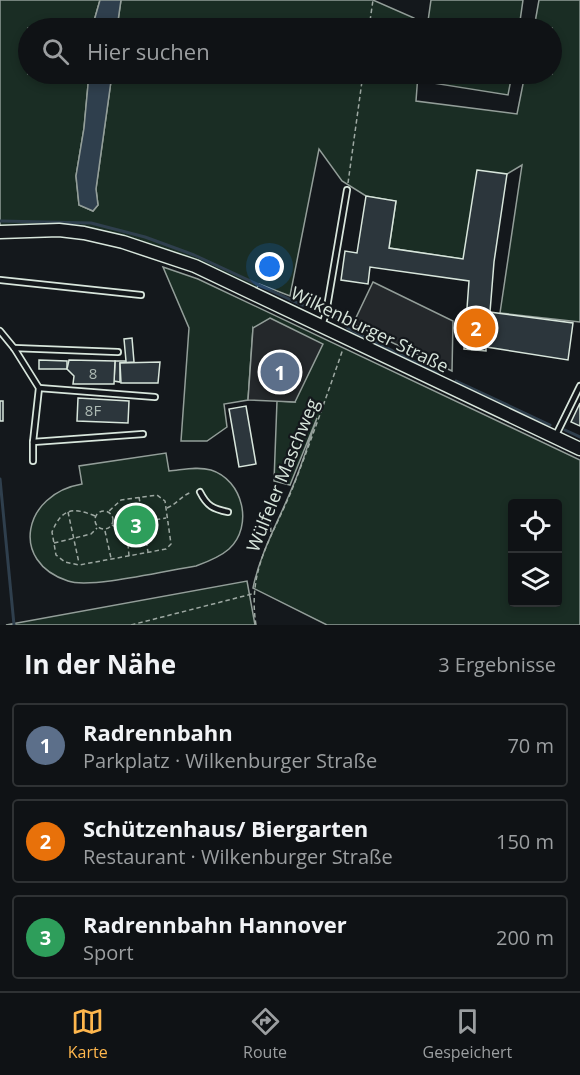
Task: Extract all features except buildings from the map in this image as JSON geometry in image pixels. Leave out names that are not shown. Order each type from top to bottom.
[{"type":"main road","name":"Wilkenburger Straße","points":[[0,232],[59,230],[123,242],[195,266],[580,449]]},
{"type":"lane","points":[[322,325],[347,190]]},
{"type":"lane","points":[[0,280],[141,295]]},
{"type":"lane","points":[[0,331],[14,348],[39,388],[33,461]]},
{"type":"lane","points":[[14,348],[118,352]]},
{"type":"lane","points":[[555,437],[580,386]]},
{"type":"lane","points":[[39,388],[155,397]]},
{"type":"lane","points":[[33,442],[143,434]]},
{"type":"lane","points":[[200,492],[206,503],[214,510],[228,512]]},
{"type":"path","points":[[370,18],[373,0]]},
{"type":"path","points":[[347,190],[362,84]]},
{"type":"path","name":"Wülfeler Maschweg","points":[[256,625],[254,593],[259,561],[293,486],[348,337]]},
{"type":"path","points":[[166,508],[175,505],[189,492],[200,492]]},
{"type":"path","points":[[95,516],[80,510],[68,511],[55,525],[52,532],[56,555],[65,562],[79,565],[166,549],[171,544],[165,501],[157,495],[121,500],[108,512]]},
{"type":"path","points":[[139,497],[148,552]]},
{"type":"path","points":[[270,505],[271,536]]},
{"type":"path","points":[[130,525],[137,517],[141,507]]},
{"type":"path","points":[[68,511],[79,565]]},
{"type":"path","points":[[112,525],[112,516],[108,512],[102,511],[95,516],[94,522],[97,527],[105,529],[112,525],[115,527],[167,518]]},
{"type":"path","points":[[54,543],[91,534],[97,527]]},
{"type":"path","points":[[105,529],[111,559]]},
{"type":"path","points":[[129,556],[128,544],[133,538],[145,535]]},
{"type":"path","points":[[131,625],[254,593]]},
{"type":"green space","points":[[0,0],[100,0],[95,18],[18,18],[18,84],[88,84],[76,176],[79,205],[93,211],[98,205],[96,189],[111,84],[417,84],[416,101],[517,114],[523,84],[562,84],[562,18],[536,18],[539,0],[580,0],[580,322],[500,313],[522,165],[507,174],[463,259],[389,248],[396,201],[366,196],[342,181],[319,149],[290,296],[259,284],[254,293],[123,242],[0,227]]},
{"type":"green space","points":[[121,0],[373,0],[414,18],[118,18]]},
{"type":"green space","points":[[431,0],[523,0],[520,18],[428,18]]},
{"type":"green space","points":[[439,84],[510,84],[508,95]]},
{"type":"green space","points":[[163,267],[198,279],[580,460],[580,625],[327,625],[253,588],[265,549],[296,479],[317,418],[290,485],[274,481],[277,401],[295,402],[253,328],[248,400],[224,404],[227,427],[207,441],[181,441],[189,328]]},
{"type":"green space","points":[[166,453],[169,471],[206,469],[222,475],[231,483],[237,493],[243,517],[237,539],[229,549],[218,557],[196,566],[93,583],[68,581],[49,572],[37,559],[31,545],[31,529],[36,514],[47,501],[62,490],[82,484],[79,466]]},
{"type":"green space","points":[[247,581],[255,625],[6,625]]},
{"type":"shaded area","points":[[373,282],[453,321],[452,371],[353,324]]},
{"type":"shaded area","points":[[270,318],[323,344],[295,402],[248,400],[253,328]]},
{"type":"water","points":[[100,0],[121,0],[118,18],[95,18]]},
{"type":"water","points":[[88,84],[111,84],[96,189],[98,205],[93,211],[79,205],[76,176]]},
{"type":"waterway","points":[[0,221],[91,223],[145,237],[194,255],[302,305],[319,306]]},
{"type":"waterway","points":[[332,314],[349,329],[439,374]]},
{"type":"waterway","points":[[456,381],[550,425]]},
{"type":"waterway","points":[[565,430],[580,437]]},
{"type":"waterway","points":[[0,479],[14,625]]},
{"type":"place","name":"Schützenhaus/ Biergarten","points":[[476,328]]},
{"type":"place","name":"Radrennbahn","points":[[280,372]]},
{"type":"place","name":"Radrennbahn Hannover","points":[[136,525]]}]
